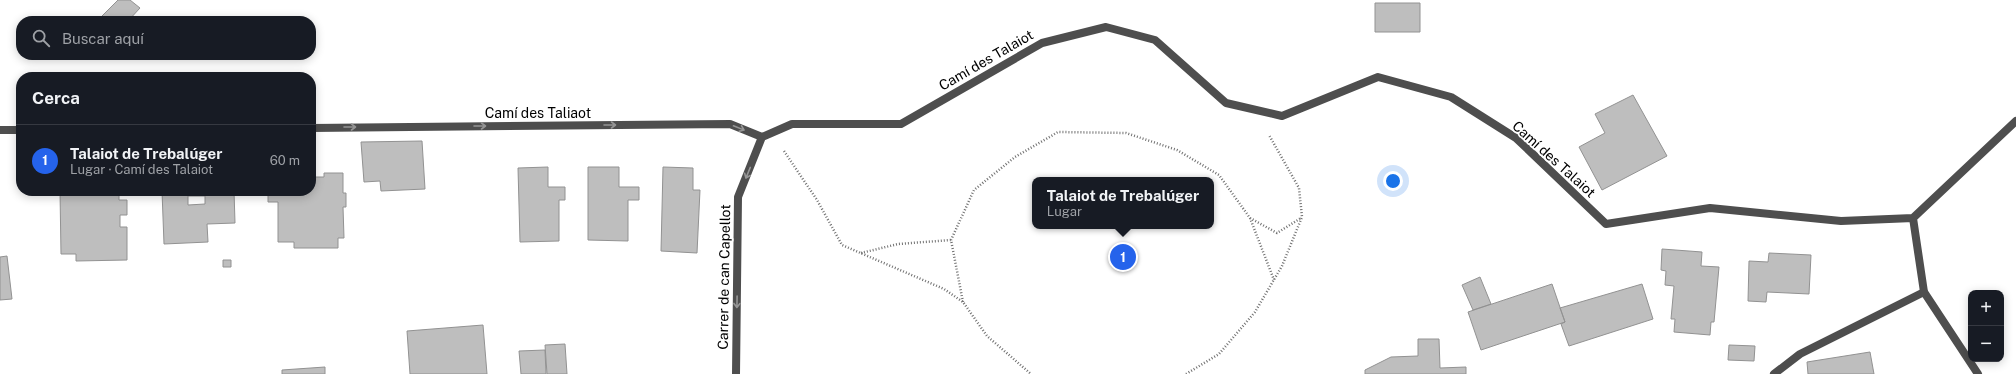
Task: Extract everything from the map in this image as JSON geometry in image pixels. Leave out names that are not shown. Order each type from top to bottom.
[{"type":"street","name":"Camí des Talaiot","points":[[762,137],[792,124],[901,124],[1042,43],[1106,27],[1155,40],[1226,103],[1282,116],[1378,77],[1451,97],[1516,138],[1606,224],[1710,208],[1841,221],[1913,218]]},
{"type":"street","points":[[1978,374],[1924,292],[1913,218],[2016,121]]},
{"type":"street","name":"Camí des Taliaot","points":[[316,128],[730,124],[762,137]]},
{"type":"street","points":[[0,130],[16,130]]},
{"type":"street","name":"Carrer de can Capellot","points":[[736,374],[738,197],[762,137]]},
{"type":"street","points":[[1774,374],[1800,354],[1924,292]]},
{"type":"path","points":[[1186,374],[1219,354],[1255,312],[1282,266],[1302,217],[1299,188],[1263,124],[1260,111]]},
{"type":"path","points":[[963,302],[951,240],[974,190],[1016,157],[1058,132],[1126,133],[1177,150],[1219,176],[1250,218],[1274,280]]},
{"type":"path","points":[[762,137],[784,151],[817,200],[842,245],[944,289],[963,302],[987,336],[1031,374]]},
{"type":"path","points":[[1250,218],[1277,233],[1302,217]]},
{"type":"path","points":[[860,253],[898,244],[951,240]]},
{"type":"building","points":[[118,0],[130,0],[140,8],[133,16],[102,16]]},
{"type":"building","points":[[1375,3],[1420,3],[1420,32],[1375,32]]},
{"type":"building","points":[[1633,95],[1667,156],[1602,190],[1579,147],[1605,133],[1595,114]]},
{"type":"building","points":[[422,141],[425,189],[381,191],[380,181],[364,182],[361,142]]},
{"type":"building","points":[[548,167],[548,187],[565,187],[565,200],[559,200],[559,241],[520,242],[518,168]]},
{"type":"building","points":[[588,167],[619,167],[619,187],[639,187],[639,200],[628,200],[628,241],[588,240]]},
{"type":"building","points":[[663,167],[693,168],[693,190],[700,190],[697,253],[661,251]]},
{"type":"building","points":[[324,173],[343,173],[343,193],[346,193],[346,207],[343,207],[344,238],[338,238],[338,248],[294,248],[294,242],[278,242],[278,202],[268,202],[268,196],[316,196],[316,177],[324,177]]},
{"type":"building","points":[[60,196],[119,196],[119,200],[127,200],[127,215],[120,215],[120,227],[127,227],[127,260],[76,261],[76,254],[61,254]]},
{"type":"building","points":[[162,196],[188,196],[188,205],[205,204],[205,196],[234,196],[235,223],[207,224],[208,242],[164,244]]},
{"type":"building","points":[[1662,249],[1702,252],[1701,266],[1719,267],[1714,322],[1711,322],[1710,335],[1674,332],[1675,319],[1671,319],[1674,286],[1665,285],[1666,271],[1661,270]]},
{"type":"building","points":[[1769,253],[1811,255],[1809,294],[1767,292],[1766,302],[1748,301],[1749,261],[1768,262]]},
{"type":"building","points":[[7,256],[12,299],[0,300],[0,257]]},
{"type":"building","points":[[223,260],[231,260],[231,267],[223,267]]},
{"type":"building","points":[[1480,277],[1491,304],[1473,310],[1462,285]]},
{"type":"building","points":[[1552,284],[1565,322],[1481,350],[1468,312]]},
{"type":"building","points":[[1642,284],[1653,319],[1569,346],[1561,324],[1565,322],[1560,308]]},
{"type":"building","points":[[483,325],[487,374],[410,374],[407,331]]},
{"type":"building","points":[[1418,339],[1439,339],[1440,368],[1466,367],[1466,374],[1365,374],[1365,370],[1391,357],[1418,356]]},
{"type":"building","points":[[565,344],[567,374],[547,374],[545,345]]},
{"type":"building","points":[[1729,345],[1755,346],[1754,361],[1728,360]]},
{"type":"building","points":[[545,350],[546,374],[521,374],[519,351]]},
{"type":"building","points":[[1870,352],[1874,374],[1808,374],[1807,362]]},
{"type":"building","points":[[325,367],[325,374],[282,374],[282,370]]},
{"type":"place","name":"Talaiot de Trebalúger","points":[[1123,257]]}]
